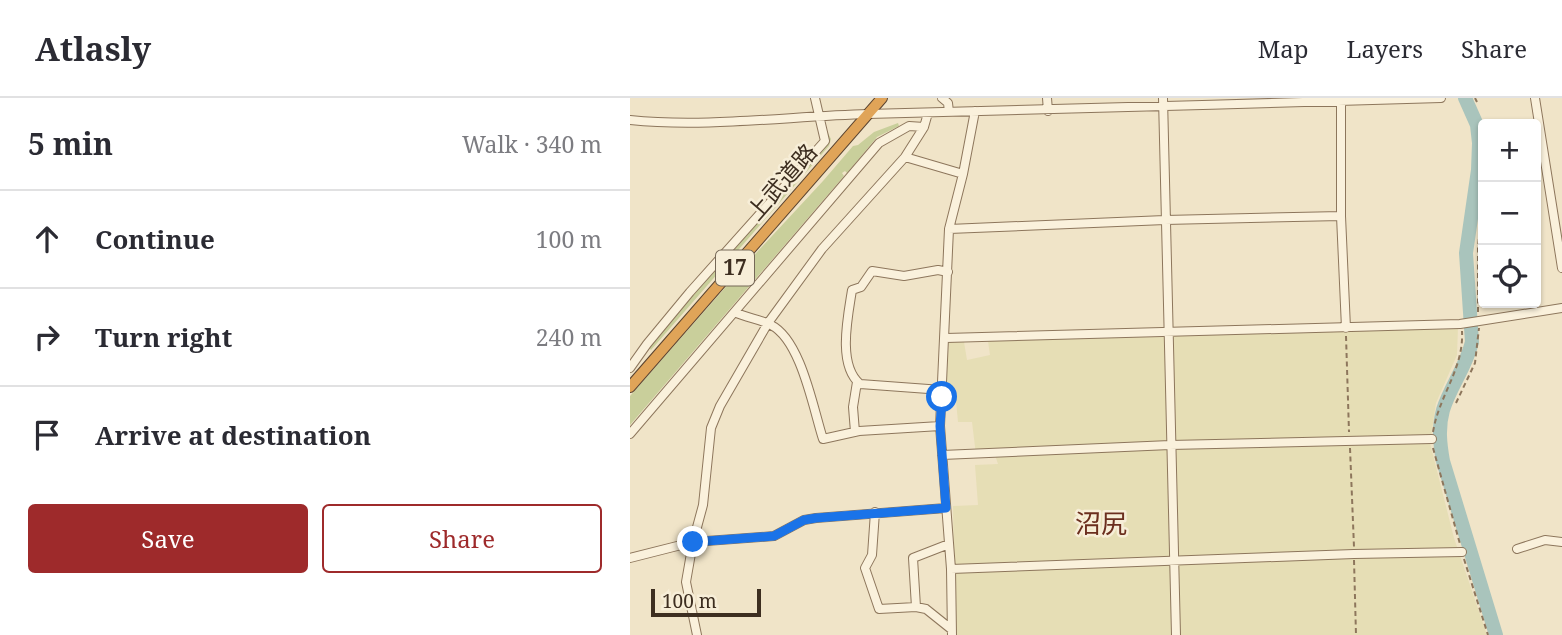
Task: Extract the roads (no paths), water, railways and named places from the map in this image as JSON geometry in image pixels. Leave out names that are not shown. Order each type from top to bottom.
[{"type":"highway","name":"上武道路","points":[[630,387],[882,98]]},
{"type":"street","points":[[630,368],[690,292],[824,141],[815,98]]},
{"type":"street","points":[[942,98],[948,103],[949,112]]},
{"type":"street","points":[[1047,98],[1048,111]]},
{"type":"street","points":[[630,120],[662,123],[868,114],[1048,111],[1163,103],[1441,98]]},
{"type":"street","points":[[1535,98],[1558,218],[1562,268]]},
{"type":"street","points":[[1341,101],[1341,216],[1346,328]]},
{"type":"street","points":[[1163,103],[1176,635]]},
{"type":"street","points":[[951,632],[951,569],[940,426],[949,229],[975,111]]},
{"type":"street","points":[[697,635],[686,582],[693,542],[704,505],[711,428],[720,405],[768,323],[822,249],[905,157],[924,127],[928,113]]},
{"type":"street","points":[[630,434],[879,143],[909,126],[924,127]]},
{"type":"street","points":[[905,157],[963,174]]},
{"type":"street","points":[[949,229],[1341,216]]},
{"type":"street","points":[[942,390],[860,384],[852,378],[847,358],[846,328],[852,290],[861,287],[872,271],[904,276],[938,270],[948,272]]},
{"type":"street","points":[[946,338],[1462,323],[1562,308]]},
{"type":"street","points":[[735,312],[768,323],[782,333],[794,348],[822,439],[855,432],[940,426]]},
{"type":"street","points":[[855,432],[853,407],[857,382]]},
{"type":"street","points":[[942,455],[1170,445],[1432,439]]},
{"type":"street","points":[[630,558],[693,542],[774,536],[804,520],[946,508]]},
{"type":"street","points":[[875,512],[872,555],[865,568],[879,609],[926,608],[951,632]]},
{"type":"street","points":[[1517,549],[1545,540],[1562,542]]},
{"type":"street","points":[[916,607],[913,558],[949,544]]},
{"type":"street","points":[[951,569],[1462,552]]},
{"type":"waterway","points":[[1465,98],[1477,125],[1479,143],[1478,170],[1466,253],[1472,342],[1443,410],[1440,436],[1443,461],[1496,635]]},
{"type":"district","name":"沼尻","points":[[1101,524]]}]
